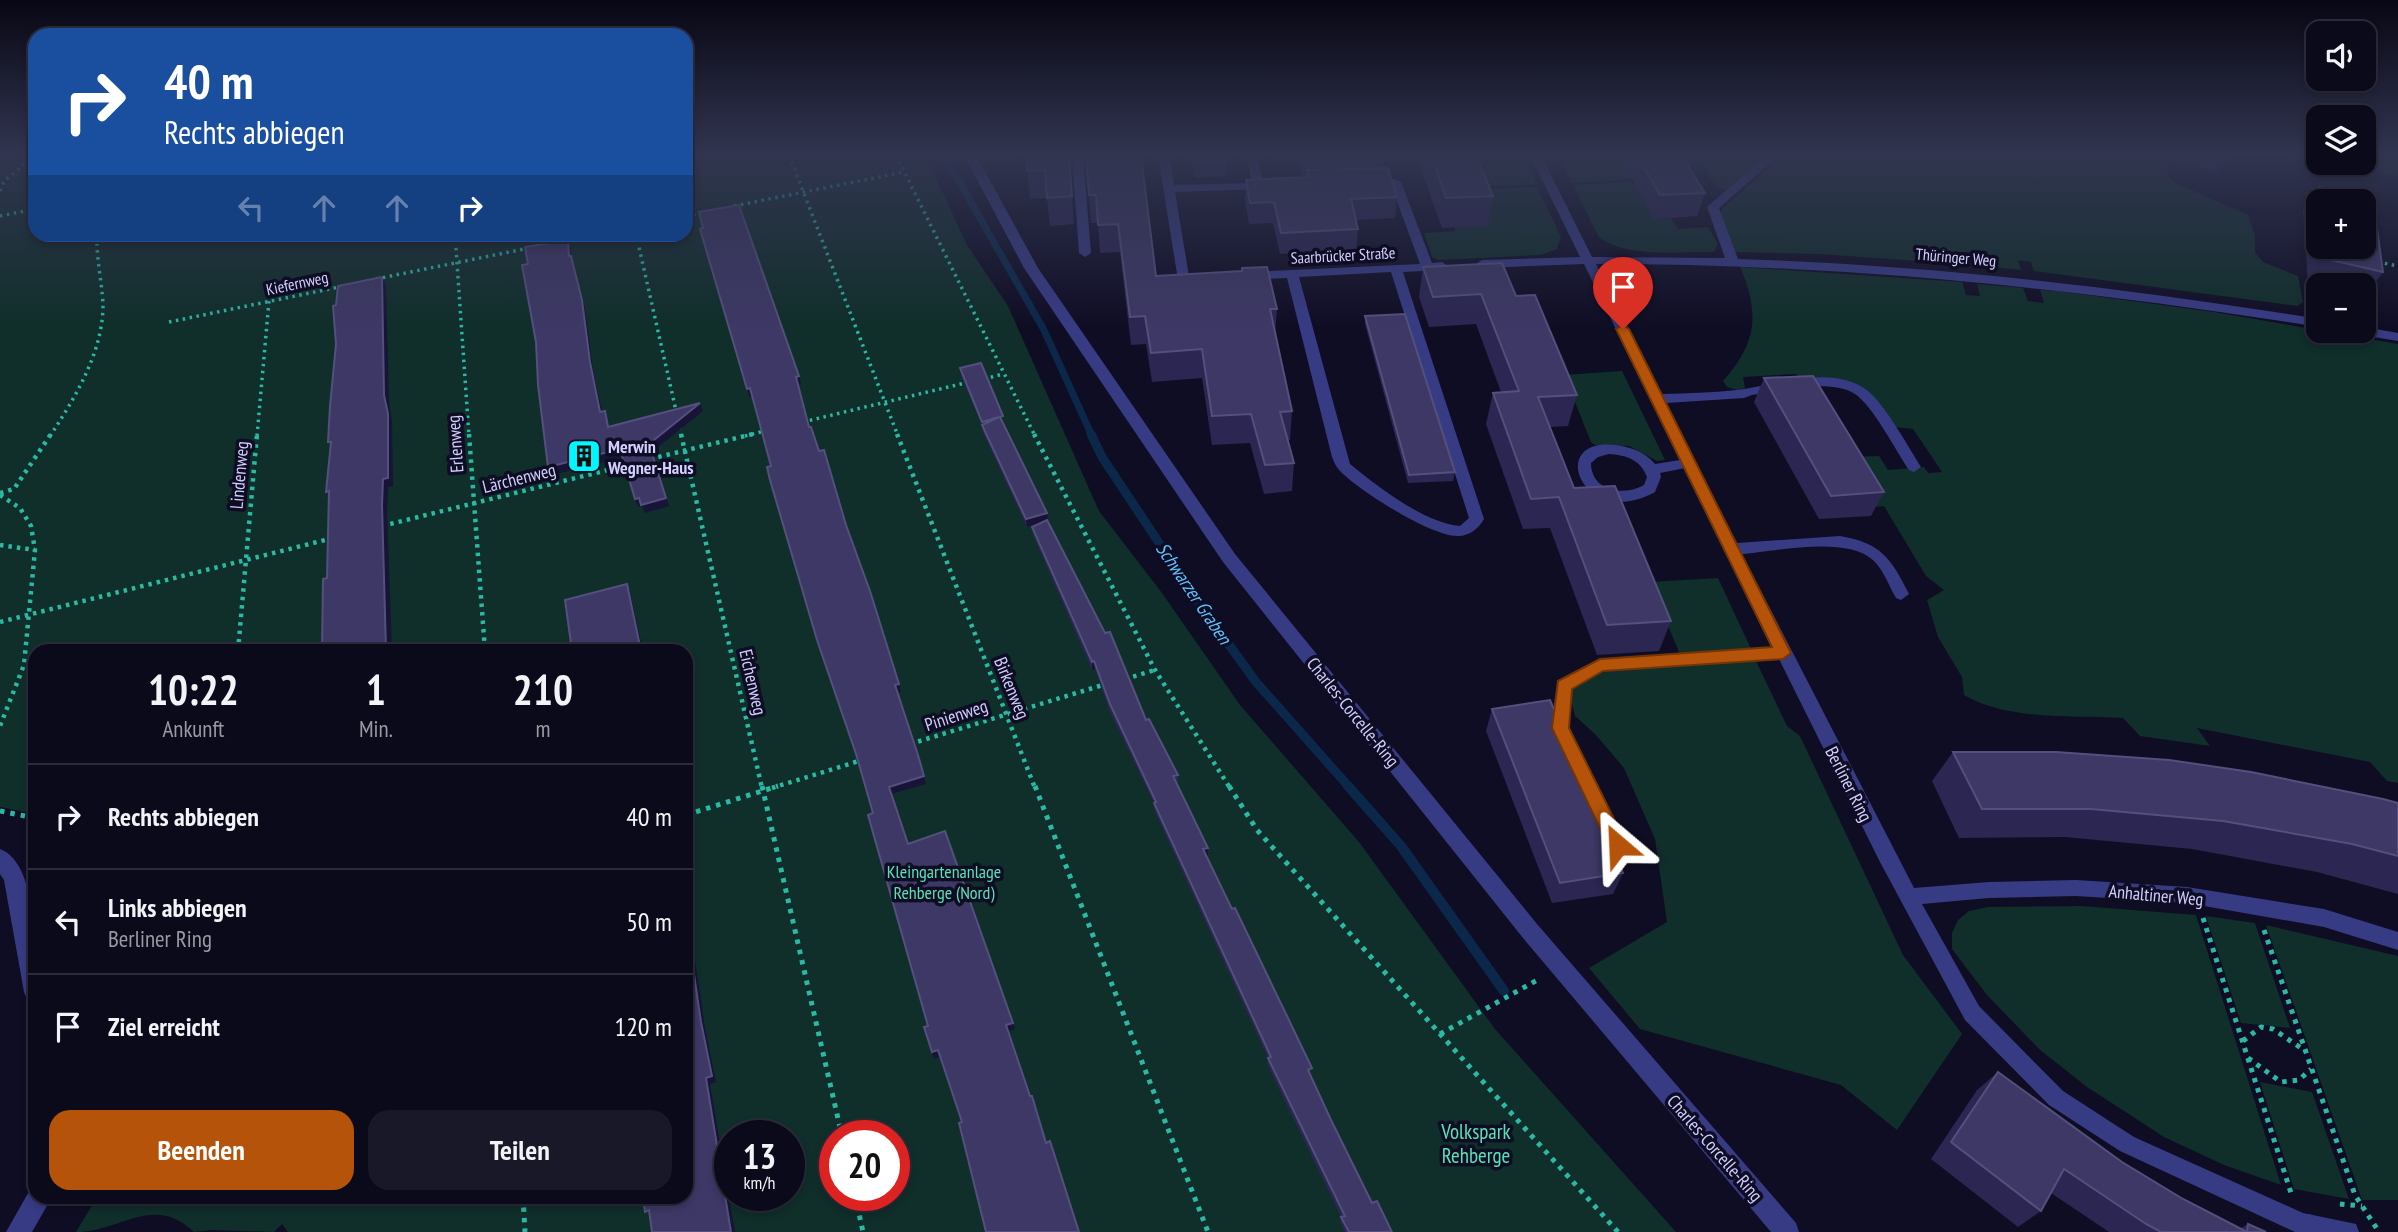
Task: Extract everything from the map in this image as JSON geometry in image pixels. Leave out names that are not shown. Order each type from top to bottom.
[{"type":"street","name":"Charles-Corcelle-Ring","points":[[1001,212],[1031,268],[1229,558],[1560,967],[1787,1232]]},
{"type":"street","points":[[0,858],[14,877],[28,954]]},
{"type":"street","points":[[18,1232],[36,1204]]},
{"type":"lane","points":[[1082,212],[1085,253]]},
{"type":"lane","points":[[1173,212],[1184,280],[1211,278]]},
{"type":"lane","points":[[1406,212],[1427,267]]},
{"type":"lane","name":"Berliner Ring","points":[[1564,212],[1886,856],[1972,1013],[2056,1098],[2127,1144],[2189,1175],[2311,1229],[2348,1232]]},
{"type":"lane","points":[[1713,212],[1732,260]]},
{"type":"lane","name":"Thüringer Weg","points":[[1587,259],[1732,260],[1990,277],[2306,321]]},
{"type":"lane","name":"Saarbrücker Straße","points":[[1238,277],[1587,259]]},
{"type":"lane","points":[[1292,274],[1339,457],[1344,467],[1427,522],[1448,530],[1461,531],[1477,519],[1396,269]]},
{"type":"lane","points":[[2376,333],[2398,337]]},
{"type":"lane","points":[[1658,399],[1744,394],[1749,391],[1830,383],[1846,386],[1861,392],[1914,467]]},
{"type":"lane","points":[[1609,449],[1636,455],[1651,469],[1654,477],[1650,488],[1628,497],[1609,494],[1593,486],[1583,468],[1587,457],[1609,449]]},
{"type":"lane","points":[[1651,469],[1689,463]]},
{"type":"lane","points":[[1732,549],[1840,541],[1853,543],[1866,547],[1887,563],[1901,594]]},
{"type":"lane","points":[[1618,845],[1561,728],[1564,685],[1600,665],[1783,653]]},
{"type":"lane","name":"Anhaltiner Weg","points":[[1910,897],[1989,890],[2076,888],[2196,897],[2324,918],[2398,941]]},
{"type":"path","points":[[0,216],[18,212]]},
{"type":"path","name":"Birkenweg","points":[[811,212],[1208,1232]]},
{"type":"path","points":[[924,212],[1003,374],[1155,670],[1256,830],[1618,1232]]},
{"type":"path","points":[[0,494],[14,489],[77,391],[90,364],[103,316],[94,254],[96,242]]},
{"type":"path","name":"Erlenweg","points":[[456,242],[484,644]]},
{"type":"path","name":"Eichenweg","points":[[638,242],[838,1120]]},
{"type":"path","points":[[363,282],[532,247]]},
{"type":"path","points":[[2373,261],[2398,266]]},
{"type":"path","name":"Kiefernweg","points":[[169,322],[350,284]]},
{"type":"path","name":"Lindenweg","points":[[239,644],[269,301]]},
{"type":"path","points":[[791,425],[1003,374]]},
{"type":"path","points":[[645,461],[778,428]]},
{"type":"path","name":"Lärchenweg","points":[[379,527],[632,464]]},
{"type":"path","points":[[0,494],[20,508],[31,526],[35,550],[24,665],[0,726]]},
{"type":"path","points":[[0,622],[339,537]]},
{"type":"path","points":[[0,545],[35,550]]},
{"type":"path","name":"Pinienweg","points":[[905,746],[1155,670]]},
{"type":"path","points":[[693,813],[867,758]]},
{"type":"path","points":[[0,811],[28,817]]},
{"type":"path","points":[[2196,897],[2292,1194],[2301,1196]]},
{"type":"path","points":[[2256,907],[2355,1195],[2379,1232]]},
{"type":"path","points":[[1440,1034],[1560,967]]},
{"type":"path","points":[[2243,1041],[2261,1027],[2273,1029],[2305,1051]]},
{"type":"path","points":[[2248,1057],[2281,1082],[2299,1080],[2311,1069]]},
{"type":"path","points":[[2331,1203],[2362,1206]]},
{"type":"path","points":[[523,1204],[525,1232]]},
{"type":"path","points":[[858,1211],[863,1232]]},
{"type":"green space","name":"Kleingartenanlage Rehberge (Nord)","points":[[0,212],[28,212],[28,242],[693,242],[693,212],[952,212],[967,245],[1008,306],[1099,511],[1162,593],[1240,705],[1359,842],[1495,1029],[1676,1232],[288,1232],[282,1224],[274,1232],[194,1232],[179,1221],[151,1215],[76,1232],[93,1204],[693,1204],[693,644],[28,644],[28,813],[0,807]]},
{"type":"green space","points":[[1462,212],[1549,212],[1561,237],[1557,249],[1541,255],[1438,260],[1432,257],[1424,233],[1455,231]]},
{"type":"green space","points":[[1586,212],[1651,212],[1654,218],[1671,218],[1678,229],[1708,227],[1718,244],[1714,252],[1637,251],[1609,243],[1598,236]]},
{"type":"green space","points":[[1721,212],[2242,212],[2248,215],[2255,235],[2255,252],[2263,262],[2298,276],[2303,302],[2297,306],[2034,271],[2031,262],[2018,260],[2021,270],[1989,267],[1986,258],[1974,257],[1976,265],[1820,254],[1734,252]]},
{"type":"green space","points":[[1740,267],[1962,282],[1966,295],[1980,296],[1977,284],[2023,288],[2028,301],[2044,303],[2040,290],[2057,291],[2214,312],[2306,328],[2306,343],[2376,343],[2376,340],[2398,344],[2398,783],[2387,781],[2370,762],[2197,728],[2210,746],[2140,736],[2123,718],[2021,713],[1982,703],[1964,695],[1962,677],[1938,637],[1927,600],[1944,590],[1926,576],[1884,506],[1877,507],[1847,457],[1879,456],[1888,470],[1924,467],[1928,473],[1942,472],[1913,429],[1893,427],[1868,392],[1801,380],[1796,374],[1743,377],[1745,388],[1737,390],[1727,387],[1723,381],[1743,354],[1752,327],[1751,299]]},
{"type":"green space","points":[[1622,371],[1665,460],[1657,461],[1629,446],[1595,445],[1591,442],[1564,375]]},
{"type":"green space","points":[[1718,578],[1751,649],[1681,657],[1650,582]]},
{"type":"green space","points":[[1728,659],[1730,663],[1756,661],[1787,726],[1800,736],[1903,955],[1962,1034],[1897,1130],[1841,1085],[1640,1029],[1589,968],[1667,922],[1655,839],[1624,768],[1595,734],[1575,716],[1568,688],[1601,668]]},
{"type":"green space","points":[[2082,906],[2196,915],[2281,1185],[2224,1165],[2164,1137],[2087,1087],[2039,1049],[1987,995],[1952,949],[1952,933],[1958,920],[1969,911],[1988,907]]},
{"type":"green space","points":[[2206,916],[2255,923],[2290,1028],[2241,1023]]},
{"type":"green space","points":[[2266,925],[2398,956],[2398,1200],[2362,1200]]},
{"type":"green space","points":[[2260,1082],[2312,1092],[2349,1199],[2294,1189]]},
{"type":"building","points":[[699,212],[742,212],[799,376],[796,377],[809,427],[819,451],[824,450],[846,525],[870,591],[899,684],[895,685],[924,776],[889,787],[908,844],[945,831],[1013,1023],[1006,1025],[1046,1143],[1050,1141],[1079,1232],[986,1232],[959,1123],[962,1122],[938,1050],[932,1052],[924,1027],[928,1026],[868,815],[873,813],[817,640],[770,480],[767,467],[771,466],[750,388],[747,389],[700,229],[703,228]]},
{"type":"building","points":[[1097,212],[1148,212],[1156,276],[1267,267],[1277,309],[1270,309],[1292,411],[1280,412],[1294,463],[1265,465],[1251,414],[1212,416],[1202,349],[1151,353],[1145,316],[1130,317],[1118,224],[1098,225]]},
{"type":"building","points":[[1276,212],[1354,212],[1358,229],[1281,233]]},
{"type":"building","points":[[2376,221],[2383,272],[2326,259],[2376,259]]},
{"type":"building","points":[[568,242],[569,256],[582,300],[600,412],[605,411],[608,427],[700,403],[649,444],[666,498],[641,505],[639,498],[635,499],[620,449],[548,467],[538,385],[536,342],[522,265],[528,264],[525,247]]},
{"type":"building","points":[[1502,263],[1516,296],[1535,295],[1577,395],[1538,397],[1574,488],[1615,486],[1671,621],[1607,625],[1559,497],[1531,499],[1493,393],[1519,391],[1481,294],[1433,297],[1423,267]]},
{"type":"building","points":[[382,277],[384,395],[388,414],[388,478],[383,479],[382,505],[386,644],[322,644],[323,579],[327,578],[329,491],[326,492],[331,442],[328,442],[336,344],[333,306],[336,305],[338,286]]},
{"type":"building","points":[[1405,314],[1455,472],[1409,475],[1365,316]]},
{"type":"building","points":[[981,363],[1003,416],[1000,417],[1047,513],[1026,519],[982,425],[999,417],[982,422],[960,368]]},
{"type":"building","points":[[1813,376],[1884,492],[1831,496],[1764,378]]},
{"type":"building","points":[[1047,520],[1105,633],[1110,632],[1146,720],[1149,719],[1178,775],[1173,776],[1208,848],[1203,849],[1232,909],[1235,908],[1312,1068],[1308,1070],[1331,1120],[1372,1203],[1377,1201],[1392,1232],[1349,1232],[1341,1217],[1345,1216],[1268,1058],[1271,1057],[1154,803],[1156,802],[1110,704],[1094,661],[1092,662],[1032,527]]},
{"type":"building","points":[[627,584],[640,644],[571,644],[565,600]]},
{"type":"building","points":[[1550,700],[1623,873],[1560,883],[1492,709]]},
{"type":"building","points":[[1953,752],[2056,752],[2169,760],[2251,772],[2383,799],[2398,803],[2398,856],[2352,844],[2223,821],[2091,809],[1982,809]]},
{"type":"building","points":[[693,968],[712,1076],[706,1078],[714,1127],[714,1211],[728,1211],[731,1232],[652,1232],[649,1210],[645,1212],[644,1204],[693,1204]]},
{"type":"building","points":[[1998,1072],[2122,1162],[2183,1199],[2247,1232],[2161,1232],[2064,1169],[2041,1211],[1951,1142]]},
{"type":"building","points":[[2248,1224],[2266,1232],[2247,1232]]},
{"type":"waterway","name":"Schwarzer Graben","points":[[977,212],[1044,330],[1092,436]]},
{"type":"waterway","name":"Schwarzer Graben","points":[[1091,434],[1102,457],[1201,606],[1256,682],[1350,788]]},
{"type":"waterway","name":"Schwarzer Graben","points":[[1348,786],[1401,846],[1504,991]]},
{"type":"place","name":"Merwin Wegner-Haus","points":[[584,456]]},
{"type":"route","points":[[1618,845],[1561,728],[1564,685],[1600,665],[1783,653],[1623,329]]},
{"type":"park label","name":"Volkspark Rehberge","points":[[1476,1143]]}]
